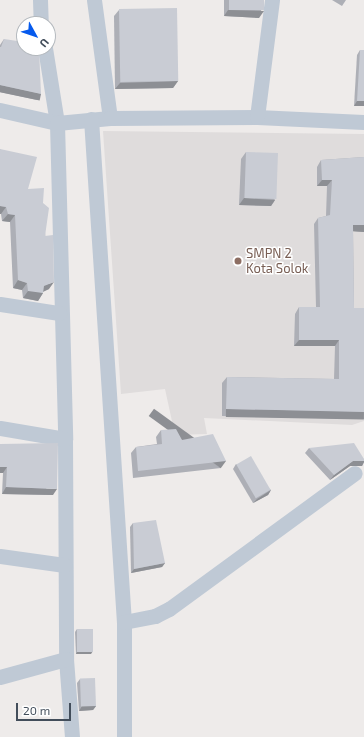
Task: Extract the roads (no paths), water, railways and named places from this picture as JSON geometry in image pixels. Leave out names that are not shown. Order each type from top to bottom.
[{"type":"street","points":[[40,0],[41,16]]},
{"type":"street","points":[[94,0],[110,118]]},
{"type":"street","points":[[257,117],[272,0]]},
{"type":"street","points":[[46,56],[57,123],[59,313],[65,439],[64,565],[66,659],[72,737]]},
{"type":"street","points":[[0,110],[57,123],[110,118],[257,117],[364,122]]},
{"type":"street","points":[[91,119],[124,622],[124,737]]},
{"type":"street","points":[[0,304],[59,313]]},
{"type":"street","points":[[0,428],[65,439]]},
{"type":"street","points":[[124,622],[155,616],[168,609],[355,473]]},
{"type":"street","points":[[0,556],[64,565]]},
{"type":"street","points":[[0,677],[66,659]]},
{"type":"place","name":"SMPN 2 Kota Solok","points":[[238,261]]}]
